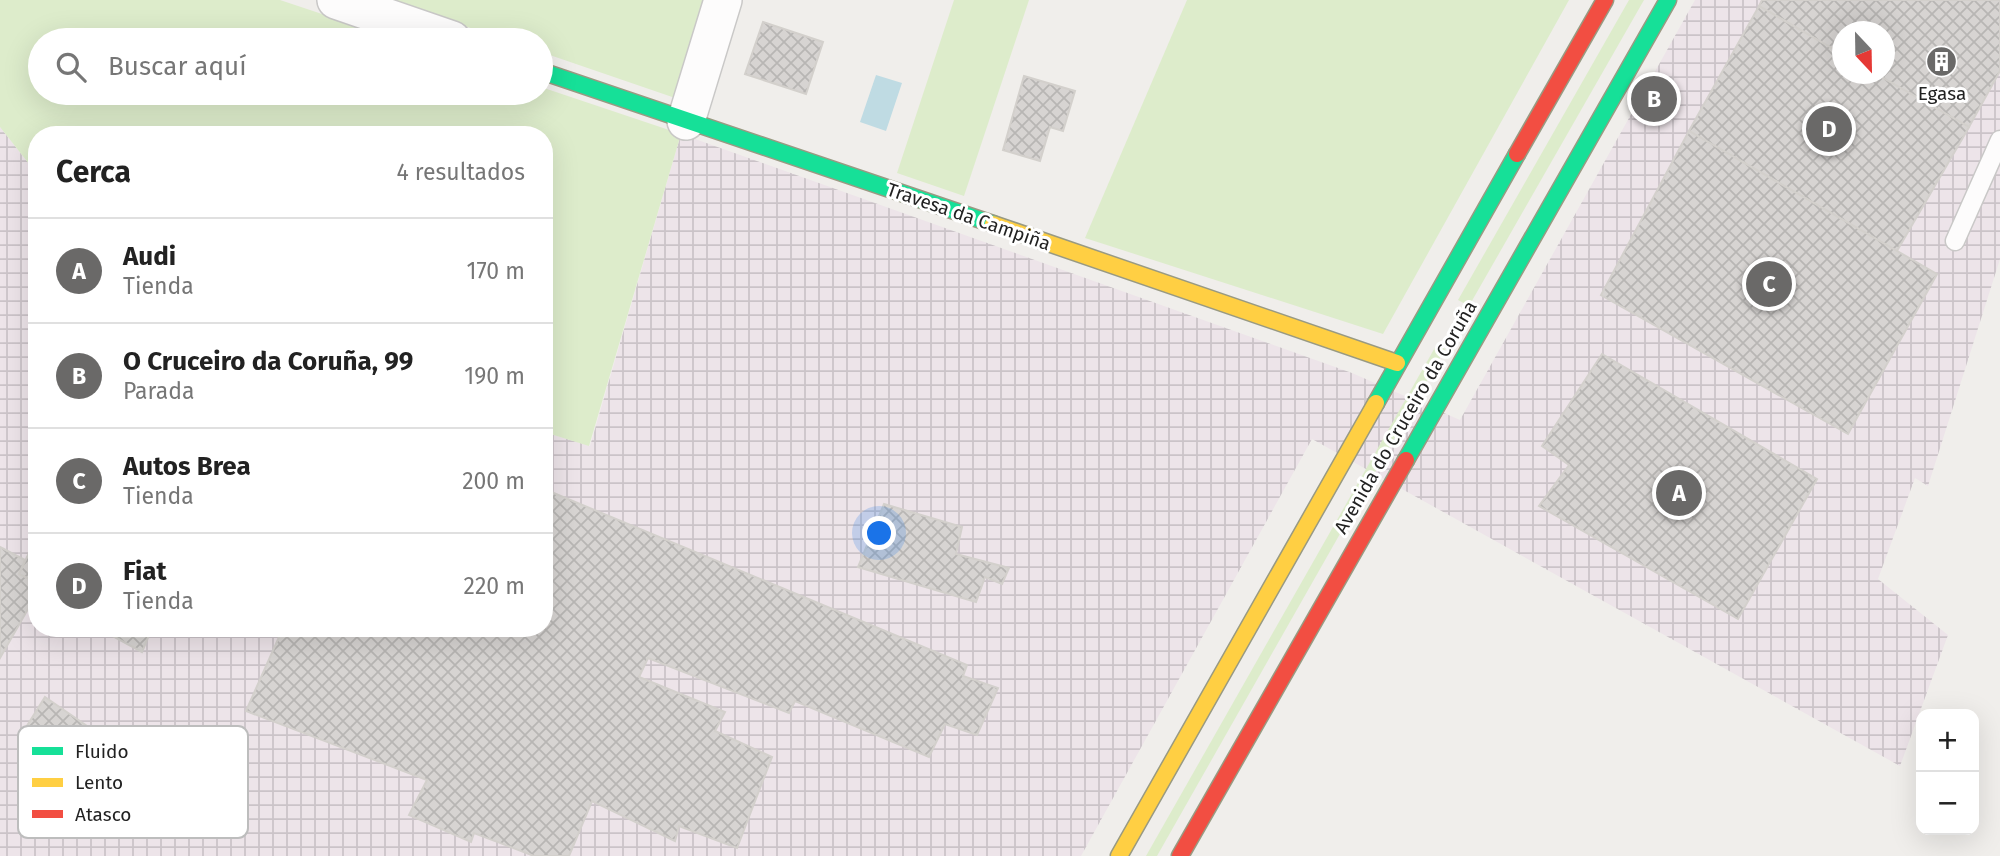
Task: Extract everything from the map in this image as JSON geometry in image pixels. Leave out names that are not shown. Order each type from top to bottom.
[{"type":"main road","name":"Avenida do Cruceiro da Coruña","points":[[1119,856],[1605,0]]},
{"type":"main road","name":"Avenida do Cruceiro da Coruña","points":[[1180,856],[1668,0]]},
{"type":"main road","name":"Travesa da Campiña","points":[[553,75],[1397,363]]},
{"type":"street","points":[[336,0],[417,28]]},
{"type":"street","points":[[686,121],[723,0]]},
{"type":"lane","points":[[1955,241],[2000,140]]},
{"type":"shaded area","points":[[1695,0],[2000,0],[2000,259],[1928,486],[1915,478],[1878,579],[1948,635],[1921,709],[1916,709],[1916,722],[1900,766],[1312,439],[1081,856],[0,856],[0,127],[28,163],[28,637],[553,637],[553,435],[590,446],[681,134],[1352,373],[1460,420]]},
{"type":"green space","points":[[0,0],[280,0],[364,28],[28,28],[28,105],[553,105],[553,91],[681,134],[589,446],[553,435],[553,126],[28,126],[28,163],[0,127]]},
{"type":"green space","points":[[388,0],[711,0],[681,100],[553,56],[553,28],[471,28]]},
{"type":"green space","points":[[954,0],[1029,0],[964,196],[897,173]]},
{"type":"green space","points":[[1187,0],[1569,0],[1383,334],[1085,238]]},
{"type":"green space","points":[[1629,0],[1644,0],[1469,306],[1458,300]]},
{"type":"green space","points":[[1437,344],[1445,349],[1157,856],[1146,856]]},
{"type":"water","points":[[876,75],[902,83],[886,131],[860,122]]},
{"type":"building","name":"Egasa","points":[[1762,0],[2000,0],[2000,71],[1969,127],[1894,84],[1895,21],[1832,21],[1832,48],[1759,6]]},
{"type":"building","points":[[1759,6],[1832,48],[1832,84],[1894,84],[1969,127],[1897,251],[1689,131]]},
{"type":"building","points":[[763,22],[823,42],[806,94],[745,74]]},
{"type":"building","points":[[1024,76],[1075,91],[1063,131],[1050,127],[1040,161],[1003,150]]},
{"type":"building","points":[[1689,131],[1937,274],[1848,434],[1601,295]]},
{"type":"building","points":[[1602,354],[1817,479],[1738,619],[1539,506],[1569,465],[1542,446]]},
{"type":"building","points":[[553,493],[967,665],[963,676],[998,688],[977,735],[945,724],[929,757],[795,701],[789,713],[648,658],[639,677],[725,712],[715,731],[772,757],[737,848],[679,826],[675,841],[592,801],[569,856],[534,856],[474,833],[471,842],[409,815],[427,780],[246,711],[279,637],[553,637]]},
{"type":"building","points":[[884,504],[962,527],[956,554],[1009,568],[1002,584],[985,577],[976,602],[858,567]]},
{"type":"building","points":[[0,547],[25,560],[19,574],[28,578],[28,609],[0,658]]},
{"type":"building","points":[[28,555],[28,578],[19,574]]},
{"type":"building","points":[[114,637],[148,637],[142,652]]},
{"type":"building","points":[[45,697],[87,726],[27,726]]},
{"type":"traffic: fast","points":[[1406,460],[1668,0]]},
{"type":"traffic: fast","points":[[553,75],[993,224]]},
{"type":"traffic: fast","points":[[1376,403],[1517,154]]},
{"type":"traffic: slow","points":[[993,224],[1397,363]]},
{"type":"traffic: slow","points":[[1119,856],[1376,403]]},
{"type":"traffic: jam","points":[[1517,154],[1605,0]]},
{"type":"traffic: jam","points":[[1180,856],[1406,460]]},
{"type":"place","name":"Egasa","points":[[1942,62]]},
{"type":"place","name":"O Cruceiro da Coruña, 99","points":[[1654,99]]},
{"type":"place","name":"Fiat","points":[[1829,129]]},
{"type":"place","name":"Autos Brea","points":[[1769,284]]},
{"type":"place","name":"Audi","points":[[1679,493]]}]
